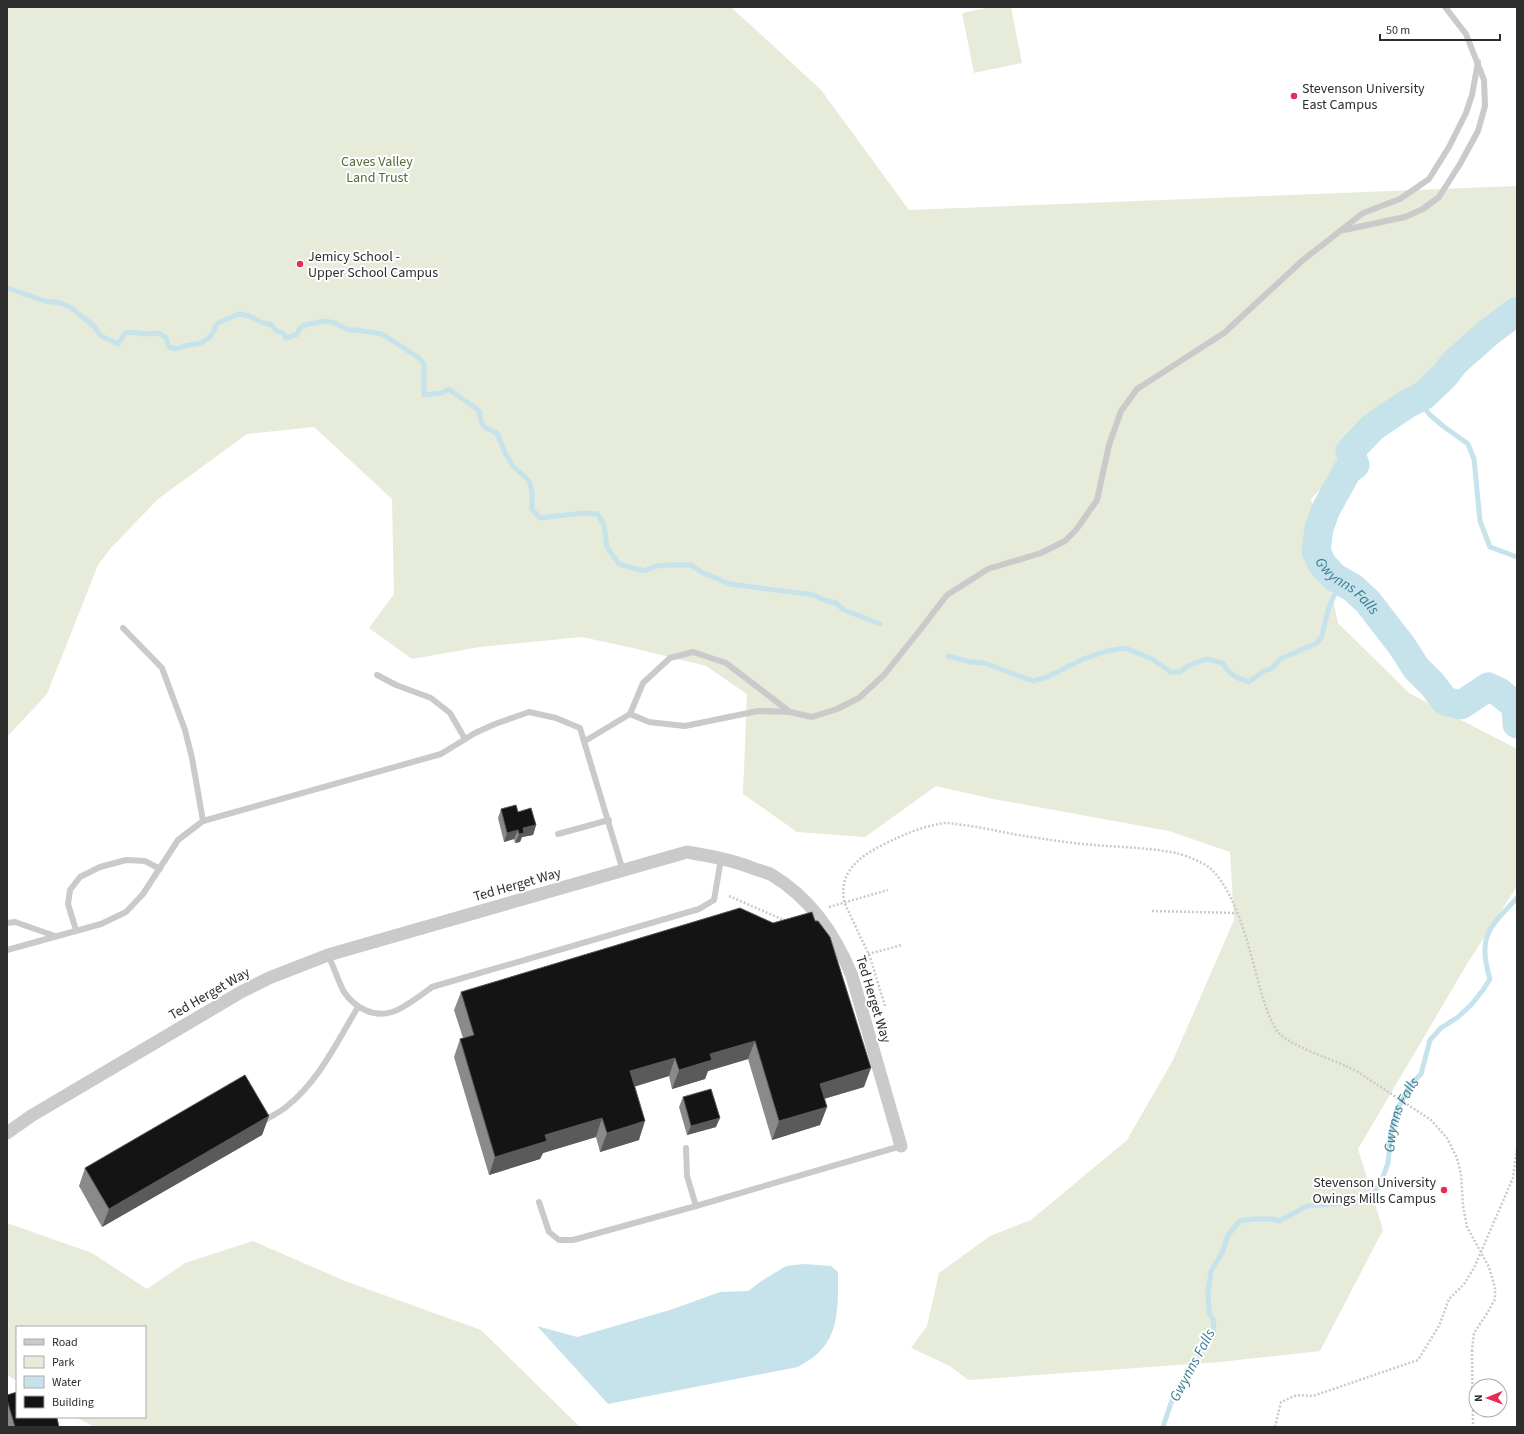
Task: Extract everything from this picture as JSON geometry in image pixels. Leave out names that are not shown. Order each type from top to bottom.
[{"type":"street","name":"Ted Herget Way","points":[[7,1132],[38,1112],[241,992],[269,978],[328,955],[687,852],[738,862],[771,875],[800,896],[828,929],[843,954],[852,976],[901,1146]]},
{"type":"lane","points":[[1342,231],[1405,216],[1423,209],[1439,197],[1460,164],[1478,131],[1485,106],[1484,80],[1466,34],[1445,7]]},
{"type":"lane","points":[[630,714],[649,722],[685,726],[758,711],[790,712],[812,717],[837,709],[859,698],[884,675],[946,595],[988,569],[1041,553],[1065,541],[1076,530],[1097,500],[1109,445],[1121,411],[1137,389],[1224,333],[1303,260],[1342,231],[1363,213],[1400,199],[1429,179],[1449,147],[1466,113],[1472,95],[1478,62]]},
{"type":"lane","points":[[123,628],[162,668],[185,730],[192,758],[203,821]]},
{"type":"lane","points":[[585,742],[630,714],[643,683],[670,658],[693,652],[726,663],[790,712]]},
{"type":"lane","points":[[376,675],[396,685],[431,698],[450,713],[465,739]]},
{"type":"lane","points":[[7,950],[101,924],[126,912],[143,894],[178,840],[203,821],[441,754],[465,739],[495,724],[529,712],[556,718],[580,728],[609,820],[623,871]]},
{"type":"lane","points":[[558,834],[609,820]]},
{"type":"lane","points":[[328,955],[344,992],[358,1007],[369,1013],[382,1014],[394,1012],[432,987],[699,909],[714,900],[721,859]]},
{"type":"lane","points":[[76,930],[68,904],[70,890],[80,877],[100,867],[126,860],[145,861],[160,869]]},
{"type":"lane","points":[[7,923],[15,922],[55,936]]},
{"type":"lane","points":[[264,1120],[285,1108],[306,1089],[322,1067],[358,1007]]},
{"type":"lane","points":[[539,1202],[549,1232],[559,1240],[574,1240],[901,1146]]},
{"type":"lane","points":[[686,1148],[687,1176],[696,1206]]},
{"type":"path","points":[[885,1006],[868,954],[842,896],[843,882],[855,863],[871,850],[899,836],[926,827],[946,823],[977,827],[1022,836],[1082,844],[1146,849],[1177,854],[1193,859],[1211,869],[1225,887],[1237,913],[1265,1008],[1279,1033],[1302,1047],[1358,1072],[1431,1120],[1446,1138],[1457,1158],[1461,1174],[1463,1206],[1467,1227],[1489,1268],[1495,1288],[1495,1299],[1474,1333],[1472,1350],[1473,1427]]},
{"type":"path","points":[[1152,911],[1237,913]]},
{"type":"path","points":[[868,954],[902,945]]},
{"type":"path","points":[[1275,1427],[1280,1402],[1297,1395],[1313,1396],[1418,1360],[1439,1326],[1448,1299],[1464,1284],[1474,1268],[1513,1178],[1517,1147]]},
{"type":"green space","name":"Caves Valley Land Trust","points":[[7,7],[731,7],[821,90],[909,210],[1517,186],[1517,316],[1462,342],[1311,499],[1338,623],[1409,693],[1517,749],[1517,886],[1467,964],[1358,1149],[1383,1230],[1320,1351],[1220,1362],[968,1380],[950,1366],[911,1348],[927,1326],[939,1273],[990,1236],[1031,1220],[1127,1140],[1173,1060],[1234,920],[1230,852],[1169,831],[988,798],[936,786],[865,837],[797,832],[743,794],[747,694],[706,666],[582,637],[480,647],[412,659],[369,628],[394,594],[392,499],[314,427],[247,434],[158,499],[111,548],[98,565],[47,694],[7,737]]},
{"type":"green space","points":[[991,7],[1011,7],[1022,63],[974,73],[962,13]]},
{"type":"green space","points":[[7,1223],[92,1253],[147,1289],[185,1263],[253,1241],[345,1281],[481,1330],[580,1427],[95,1427],[77,1418],[146,1418],[146,1326],[16,1326],[16,1380],[7,1375]]},
{"type":"water","points":[[804,1264],[831,1266],[838,1272],[838,1303],[835,1324],[827,1342],[816,1355],[798,1367],[608,1404],[537,1326],[577,1337],[670,1310],[720,1292],[748,1291],[786,1266]]},
{"type":"building","points":[[516,805],[518,812],[531,808],[536,825],[523,828],[524,833],[519,834],[518,830],[507,833],[501,809]]},
{"type":"building","points":[[740,908],[773,923],[812,912],[815,921],[818,921],[830,937],[871,1068],[820,1084],[827,1107],[779,1121],[755,1041],[710,1054],[712,1060],[679,1070],[675,1058],[630,1071],[645,1121],[607,1133],[602,1118],[545,1135],[547,1141],[495,1157],[460,1039],[474,1035],[461,992]]},
{"type":"building","points":[[245,1075],[269,1116],[109,1209],[85,1168]]},
{"type":"building","points":[[711,1089],[720,1118],[691,1126],[683,1097]]},
{"type":"building","points":[[16,1392],[16,1418],[57,1418],[59,1427],[15,1427],[7,1400],[7,1395]]},
{"type":"waterway","points":[[7,288],[45,301],[60,303],[70,307],[94,326],[101,336],[118,344],[125,333],[159,333],[166,338],[169,347],[176,349],[201,343],[210,337],[218,323],[239,314],[270,324],[277,331],[283,333],[286,338],[296,335],[300,328],[305,325],[325,321],[335,323],[349,330],[382,334],[419,358],[424,364],[424,395],[441,393],[449,389],[480,412],[480,419],[484,427],[497,433],[505,453],[513,466],[529,481],[532,491],[532,509],[540,518],[583,513],[598,514],[604,525],[607,547],[619,564],[644,571],[656,566],[691,565],[703,573],[730,584],[814,595],[824,600],[836,603],[844,610],[880,624]]},
{"type":"waterway","name":"Gwynns Falls","points":[[1517,311],[1489,332],[1455,362],[1444,376],[1423,396],[1407,404],[1373,427],[1350,451],[1355,465],[1347,471],[1326,509],[1319,528],[1316,551],[1322,564],[1334,577],[1353,588],[1368,602],[1402,646],[1416,668],[1432,684],[1445,701],[1461,705],[1488,687],[1499,692],[1516,706],[1517,724]]},
{"type":"waterway","name":"Gwynns Falls","points":[[1423,396],[1423,406],[1430,415],[1468,444],[1474,459],[1480,521],[1490,547],[1517,557]]},
{"type":"waterway","points":[[948,656],[970,662],[984,663],[1033,681],[1047,677],[1083,659],[1107,651],[1125,648],[1152,659],[1171,672],[1180,672],[1188,666],[1206,659],[1223,663],[1233,675],[1249,682],[1265,670],[1271,669],[1280,659],[1317,643],[1322,636],[1328,610],[1336,591],[1353,588]]},
{"type":"waterway","name":"Gwynns Falls","points":[[1163,1427],[1171,1403],[1200,1351],[1213,1332],[1214,1321],[1209,1313],[1208,1293],[1211,1271],[1223,1251],[1228,1235],[1240,1221],[1253,1219],[1272,1219],[1279,1221],[1307,1206],[1367,1201],[1374,1193],[1383,1177],[1388,1163],[1391,1132],[1397,1110],[1411,1084],[1421,1074],[1430,1040],[1441,1028],[1458,1017],[1471,1005],[1490,979],[1486,964],[1485,942],[1493,925],[1517,898]]},
{"type":"place","name":"Stevenson University East Campus","points":[[1294,96]]},
{"type":"place","name":"Jemicy School - Upper School Campus","points":[[300,264]]},
{"type":"place","name":"Stevenson University Owings Mills Campus","points":[[1444,1190]]}]
